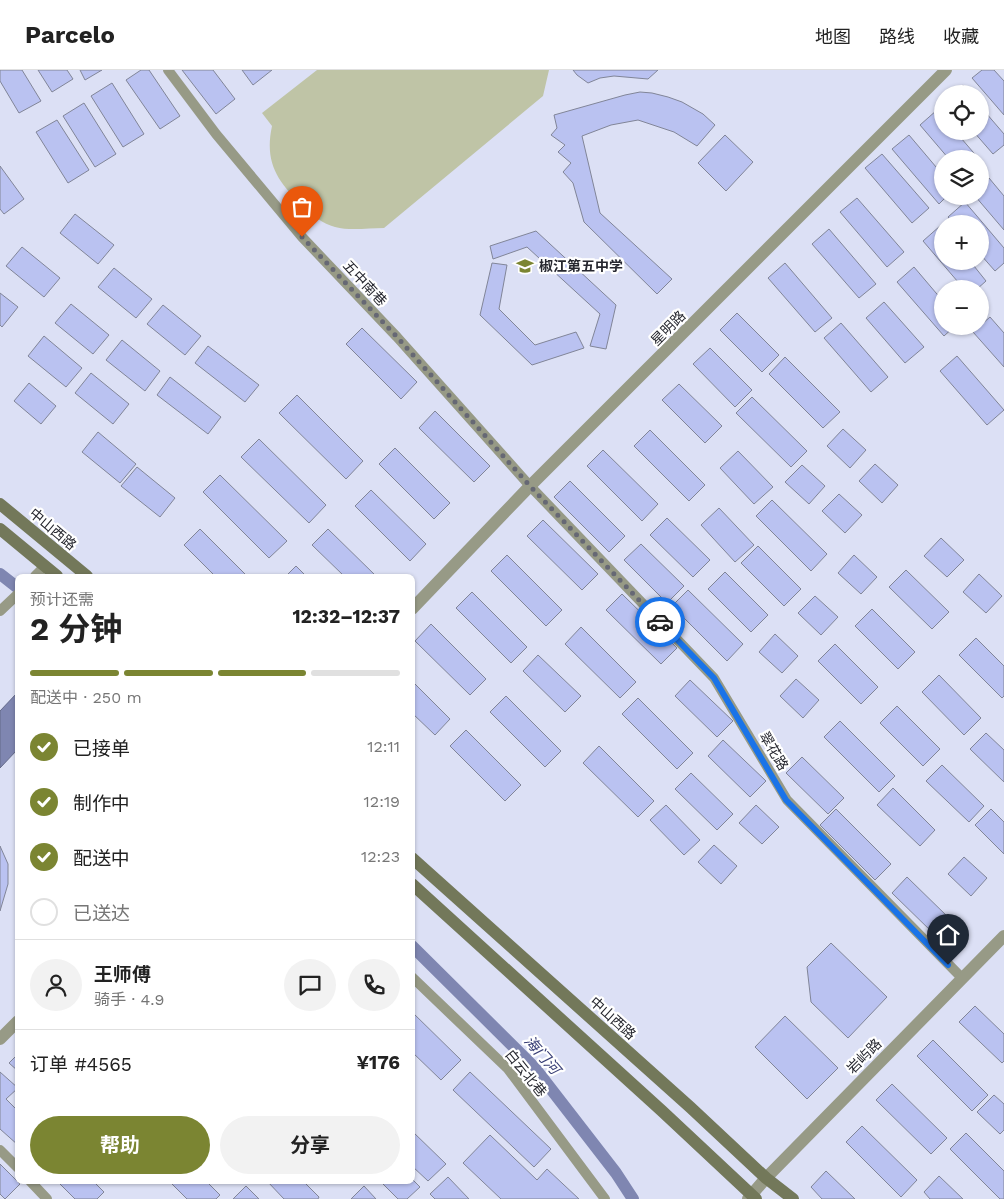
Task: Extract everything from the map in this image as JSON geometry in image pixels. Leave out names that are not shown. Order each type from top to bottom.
[{"type":"main road","name":"中山西路","points":[[0,504],[85,574]]},
{"type":"main road","points":[[0,530],[55,574]]},
{"type":"main road","name":"中山西路","points":[[415,861],[690,1107],[766,1178],[793,1199]]},
{"type":"main road","points":[[415,887],[662,1111],[752,1198]]},
{"type":"street","name":"五中南巷","points":[[168,70],[216,134],[302,237],[397,337],[530,486]]},
{"type":"street","name":"星明路","points":[[415,606],[530,486],[946,70]]},
{"type":"street","name":"翠花路","points":[[530,486],[714,678],[786,800],[962,978]]},
{"type":"street","points":[[37,574],[45,566]]},
{"type":"street","points":[[0,611],[15,597]]},
{"type":"street","name":"岩屿路","points":[[752,1198],[766,1178],[1004,936]]},
{"type":"street","name":"白云北巷","points":[[415,980],[508,1069],[605,1199]]},
{"type":"street","points":[[0,1039],[15,1024]]},
{"type":"street","points":[[0,1150],[15,1165]]},
{"type":"street","points":[[33,1184],[47,1199]]},
{"type":"green space","points":[[317,70],[549,70],[543,96],[384,228],[353,229],[331,226],[310,213],[286,189],[275,171],[272,161],[270,139],[272,126],[262,113]]},
{"type":"water","points":[[15,695],[15,752],[0,768],[0,711]]},
{"type":"building","points":[[0,70],[22,70],[41,101],[19,113],[0,81]]},
{"type":"building","points":[[38,70],[67,70],[73,79],[52,92]]},
{"type":"building","points":[[80,70],[102,70],[85,80]]},
{"type":"building","points":[[141,70],[149,70],[180,116],[160,129],[126,80]]},
{"type":"building","points":[[182,70],[213,70],[235,99],[216,114]]},
{"type":"building","points":[[242,70],[272,70],[253,85]]},
{"type":"building","points":[[573,70],[658,70],[648,79],[614,76],[600,78],[588,83]]},
{"type":"building","points":[[982,70],[994,70],[1004,81],[1004,115],[989,98],[989,85],[978,85],[972,78]]},
{"type":"building","points":[[112,83],[144,134],[123,147],[91,96]]},
{"type":"building","points":[[640,92],[652,93],[682,102],[703,114],[715,125],[697,146],[674,132],[638,120],[611,125],[582,136],[600,213],[672,279],[657,294],[584,222],[573,183],[563,172],[571,163],[558,152],[565,145],[551,135],[557,128],[554,115]]},
{"type":"building","points":[[84,103],[116,154],[95,167],[63,116]]},
{"type":"building","points":[[934,113],[934,140],[963,140],[971,150],[941,150],[920,125]]},
{"type":"building","points":[[989,116],[1004,134],[1004,145],[993,154],[981,140],[989,140]]},
{"type":"building","points":[[57,120],[89,170],[68,183],[36,132]]},
{"type":"building","points":[[725,135],[753,162],[726,191],[698,163]]},
{"type":"building","points":[[909,135],[934,165],[934,198],[892,149]]},
{"type":"building","points":[[882,154],[929,208],[912,223],[865,168]]},
{"type":"building","points":[[0,166],[24,199],[4,214],[0,209]]},
{"type":"building","points":[[989,178],[1004,196],[1004,230],[983,205],[989,205]]},
{"type":"building","points":[[857,198],[904,252],[887,267],[840,212]]},
{"type":"building","points":[[962,205],[968,205],[976,215],[950,215]]},
{"type":"building","points":[[75,214],[114,245],[98,264],[60,233]]},
{"type":"building","points":[[829,229],[876,284],[859,298],[812,244]]},
{"type":"building","points":[[989,230],[1004,248],[1004,263],[995,271],[989,264]]},
{"type":"building","points":[[536,231],[616,305],[606,349],[590,346],[600,314],[527,247],[493,259],[490,246]]},
{"type":"building","points":[[934,231],[934,254],[923,241]]},
{"type":"building","points":[[22,247],[60,278],[44,297],[6,266]]},
{"type":"building","points":[[492,263],[507,265],[499,309],[535,345],[576,332],[584,348],[532,365],[480,315]]},
{"type":"building","points":[[785,263],[832,318],[815,332],[768,278]]},
{"type":"building","points":[[914,267],[934,291],[934,325],[897,282]]},
{"type":"building","points":[[114,268],[152,299],[136,318],[98,287]]},
{"type":"building","points":[[948,270],[977,270],[985,280],[956,280]]},
{"type":"building","points":[[0,293],[18,307],[2,327],[0,325]]},
{"type":"building","points":[[884,302],[924,347],[905,363],[866,318]]},
{"type":"building","points":[[71,304],[109,335],[93,354],[55,323]]},
{"type":"building","points":[[163,305],[201,336],[185,355],[147,324]]},
{"type":"building","points":[[737,313],[779,355],[762,372],[720,330]]},
{"type":"building","points":[[989,318],[1004,333],[1004,367],[976,335],[989,335]]},
{"type":"building","points":[[841,323],[888,377],[871,392],[824,338]]},
{"type":"building","points":[[362,328],[417,382],[401,399],[346,344]]},
{"type":"building","points":[[44,336],[82,368],[66,387],[28,356]]},
{"type":"building","points":[[122,340],[160,371],[145,391],[106,360]]},
{"type":"building","points":[[208,346],[259,385],[245,402],[195,363]]},
{"type":"building","points":[[710,348],[752,390],[735,407],[693,364]]},
{"type":"building","points":[[957,356],[1004,410],[987,425],[940,371]]},
{"type":"building","points":[[785,357],[840,412],[823,428],[769,374]]},
{"type":"building","points":[[91,373],[129,404],[113,424],[75,393]]},
{"type":"building","points":[[170,377],[221,417],[208,434],[157,395]]},
{"type":"building","points":[[29,383],[56,406],[41,424],[14,401]]},
{"type":"building","points":[[679,384],[722,426],[705,443],[662,400]]},
{"type":"building","points":[[297,395],[363,461],[346,479],[279,413]]},
{"type":"building","points":[[752,397],[807,451],[791,467],[736,413]]},
{"type":"building","points":[[435,411],[490,466],[474,482],[419,428]]},
{"type":"building","points":[[843,429],[866,450],[850,468],[827,446]]},
{"type":"building","points":[[650,430],[705,485],[689,501],[634,446]]},
{"type":"building","points":[[98,432],[136,464],[120,483],[82,452]]},
{"type":"building","points":[[259,439],[326,505],[309,523],[241,457]]},
{"type":"building","points":[[395,448],[450,503],[434,519],[379,464]]},
{"type":"building","points":[[603,450],[658,504],[642,521],[587,466]]},
{"type":"building","points":[[738,451],[773,487],[754,504],[720,468]]},
{"type":"building","points":[[875,464],[898,485],[882,503],[859,481]]},
{"type":"building","points":[[802,465],[825,486],[809,504],[785,482]]},
{"type":"building","points":[[137,467],[175,498],[160,517],[121,486]]},
{"type":"building","points":[[220,475],[287,541],[269,558],[203,492]]},
{"type":"building","points":[[570,481],[625,536],[609,552],[554,497]]},
{"type":"building","points":[[371,490],[426,544],[410,561],[355,506]]},
{"type":"building","points":[[839,494],[862,515],[845,533],[822,511]]},
{"type":"building","points":[[772,500],[827,554],[811,571],[756,516]]},
{"type":"building","points":[[719,508],[754,545],[735,562],[701,525]]},
{"type":"building","points":[[667,518],[710,560],[693,577],[650,535]]},
{"type":"building","points":[[543,520],[598,574],[582,590],[527,536]]},
{"type":"building","points":[[200,529],[245,574],[213,574],[184,545]]},
{"type":"building","points":[[328,529],[374,574],[342,574],[312,545]]},
{"type":"building","points":[[941,538],[964,560],[947,577],[924,556]]},
{"type":"building","points":[[641,544],[684,586],[667,603],[624,560]]},
{"type":"building","points":[[758,546],[801,589],[784,606],[741,563]]},
{"type":"building","points":[[507,555],[562,610],[546,626],[491,571]]},
{"type":"building","points":[[854,555],[877,577],[861,594],[838,573]]},
{"type":"building","points":[[296,566],[304,574],[288,574]]},
{"type":"building","points":[[906,570],[949,612],[932,629],[889,587]]},
{"type":"building","points":[[725,572],[768,615],[751,632],[708,589]]},
{"type":"building","points":[[979,574],[1002,596],[986,613],[963,592]]},
{"type":"building","points":[[688,590],[743,644],[727,661],[672,606]]},
{"type":"building","points":[[472,592],[527,647],[511,663],[456,608]]},
{"type":"building","points":[[622,594],[677,648],[661,664],[606,610]]},
{"type":"building","points":[[815,596],[838,617],[821,635],[798,613]]},
{"type":"building","points":[[872,609],[915,652],[898,669],[855,626]]},
{"type":"building","points":[[431,624],[486,679],[470,695],[415,641]]},
{"type":"building","points":[[581,627],[636,682],[620,698],[565,644]]},
{"type":"building","points":[[775,634],[798,656],[782,673],[759,652]]},
{"type":"building","points":[[976,638],[1004,666],[1004,696],[1002,698],[959,655]]},
{"type":"building","points":[[835,644],[878,687],[861,704],[818,661]]},
{"type":"building","points":[[538,655],[581,696],[565,712],[523,671]]},
{"type":"building","points":[[939,675],[981,718],[964,735],[922,692]]},
{"type":"building","points":[[796,679],[819,700],[803,718],[780,696]]},
{"type":"building","points":[[690,680],[733,721],[717,737],[675,696]]},
{"type":"building","points":[[415,684],[450,719],[435,735],[415,716]]},
{"type":"building","points":[[506,696],[561,751],[545,767],[490,712]]},
{"type":"building","points":[[638,698],[693,753],[677,769],[622,714]]},
{"type":"building","points":[[897,706],[940,749],[923,766],[880,723]]},
{"type":"building","points":[[840,721],[895,776],[879,792],[824,737]]},
{"type":"building","points":[[466,730],[521,785],[505,801],[450,746]]},
{"type":"building","points":[[986,733],[1004,750],[1004,782],[970,749]]},
{"type":"building","points":[[723,740],[766,781],[750,797],[708,756]]},
{"type":"building","points":[[599,746],[654,801],[638,817],[583,763]]},
{"type":"building","points":[[802,757],[844,798],[828,814],[786,773]]},
{"type":"building","points":[[942,765],[984,806],[969,822],[926,781]]},
{"type":"building","points":[[691,773],[733,814],[717,830],[675,789]]},
{"type":"building","points":[[893,788],[935,830],[920,846],[877,805]]},
{"type":"building","points":[[666,805],[700,840],[684,855],[650,820]]},
{"type":"building","points":[[756,805],[779,827],[762,844],[739,823]]},
{"type":"building","points":[[836,809],[891,864],[875,880],[820,825]]},
{"type":"building","points":[[991,809],[1004,822],[1004,854],[975,825]]},
{"type":"building","points":[[714,845],[737,866],[721,884],[698,862]]},
{"type":"building","points":[[0,846],[8,864],[8,884],[0,911]]},
{"type":"building","points":[[964,857],[987,878],[971,896],[948,874]]},
{"type":"building","points":[[907,877],[949,918],[934,934],[892,893]]},
{"type":"building","points":[[831,943],[887,997],[848,1038],[811,1002],[807,967]]},
{"type":"building","points":[[975,1006],[1004,1034],[1004,1061],[1002,1063],[959,1022]]},
{"type":"building","points":[[415,1015],[461,1060],[441,1080],[415,1055]]},
{"type":"building","points":[[785,1016],[838,1068],[807,1099],[755,1047]]},
{"type":"building","points":[[933,1040],[988,1095],[972,1111],[917,1056]]},
{"type":"building","points":[[15,1057],[15,1068],[9,1063]]},
{"type":"building","points":[[0,1072],[15,1085],[15,1091],[6,1099],[15,1108],[15,1142],[0,1129]]},
{"type":"building","points":[[470,1072],[551,1149],[534,1167],[453,1090]]},
{"type":"building","points":[[892,1084],[947,1138],[931,1154],[876,1100]]},
{"type":"building","points":[[994,1095],[1004,1104],[1004,1130],[1000,1134],[977,1112]]},
{"type":"building","points":[[862,1126],[917,1180],[901,1197],[846,1142]]},
{"type":"building","points":[[966,1133],[1004,1171],[1004,1199],[1000,1199],[950,1149]]},
{"type":"building","points":[[415,1134],[446,1164],[428,1181],[415,1169]]},
{"type":"building","points":[[490,1135],[537,1180],[547,1169],[579,1199],[501,1199],[463,1163]]},
{"type":"building","points":[[0,1164],[15,1179],[15,1184],[20,1184],[5,1199],[0,1194]]},
{"type":"building","points":[[826,1171],[855,1199],[822,1199],[811,1187]]},
{"type":"building","points":[[939,1176],[963,1199],[930,1199],[924,1192]]},
{"type":"building","points":[[448,1177],[469,1199],[435,1199],[430,1194]]},
{"type":"building","points":[[415,1182],[420,1187],[407,1199],[398,1199],[383,1184],[415,1184]]},
{"type":"building","points":[[60,1184],[96,1184],[104,1192],[97,1199],[75,1199]]},
{"type":"building","points":[[172,1184],[209,1184],[220,1195],[216,1199],[187,1199]]},
{"type":"building","points":[[270,1184],[306,1184],[319,1197],[318,1199],[284,1199]]},
{"type":"building","points":[[246,1186],[259,1199],[233,1199]]},
{"type":"building","points":[[364,1186],[376,1199],[351,1199]]},
{"type":"waterway","name":"海门河","points":[[0,574],[15,586]]},
{"type":"waterway","name":"海门河","points":[[415,949],[534,1067],[616,1173],[633,1199]]},
{"type":"way so far","points":[[302,237],[397,337],[530,486],[660,622]]},
{"type":"place","name":"椒江第五中学","points":[[525,266]]},
{"type":"route","points":[[660,622],[714,678],[786,800],[948,965]]}]
